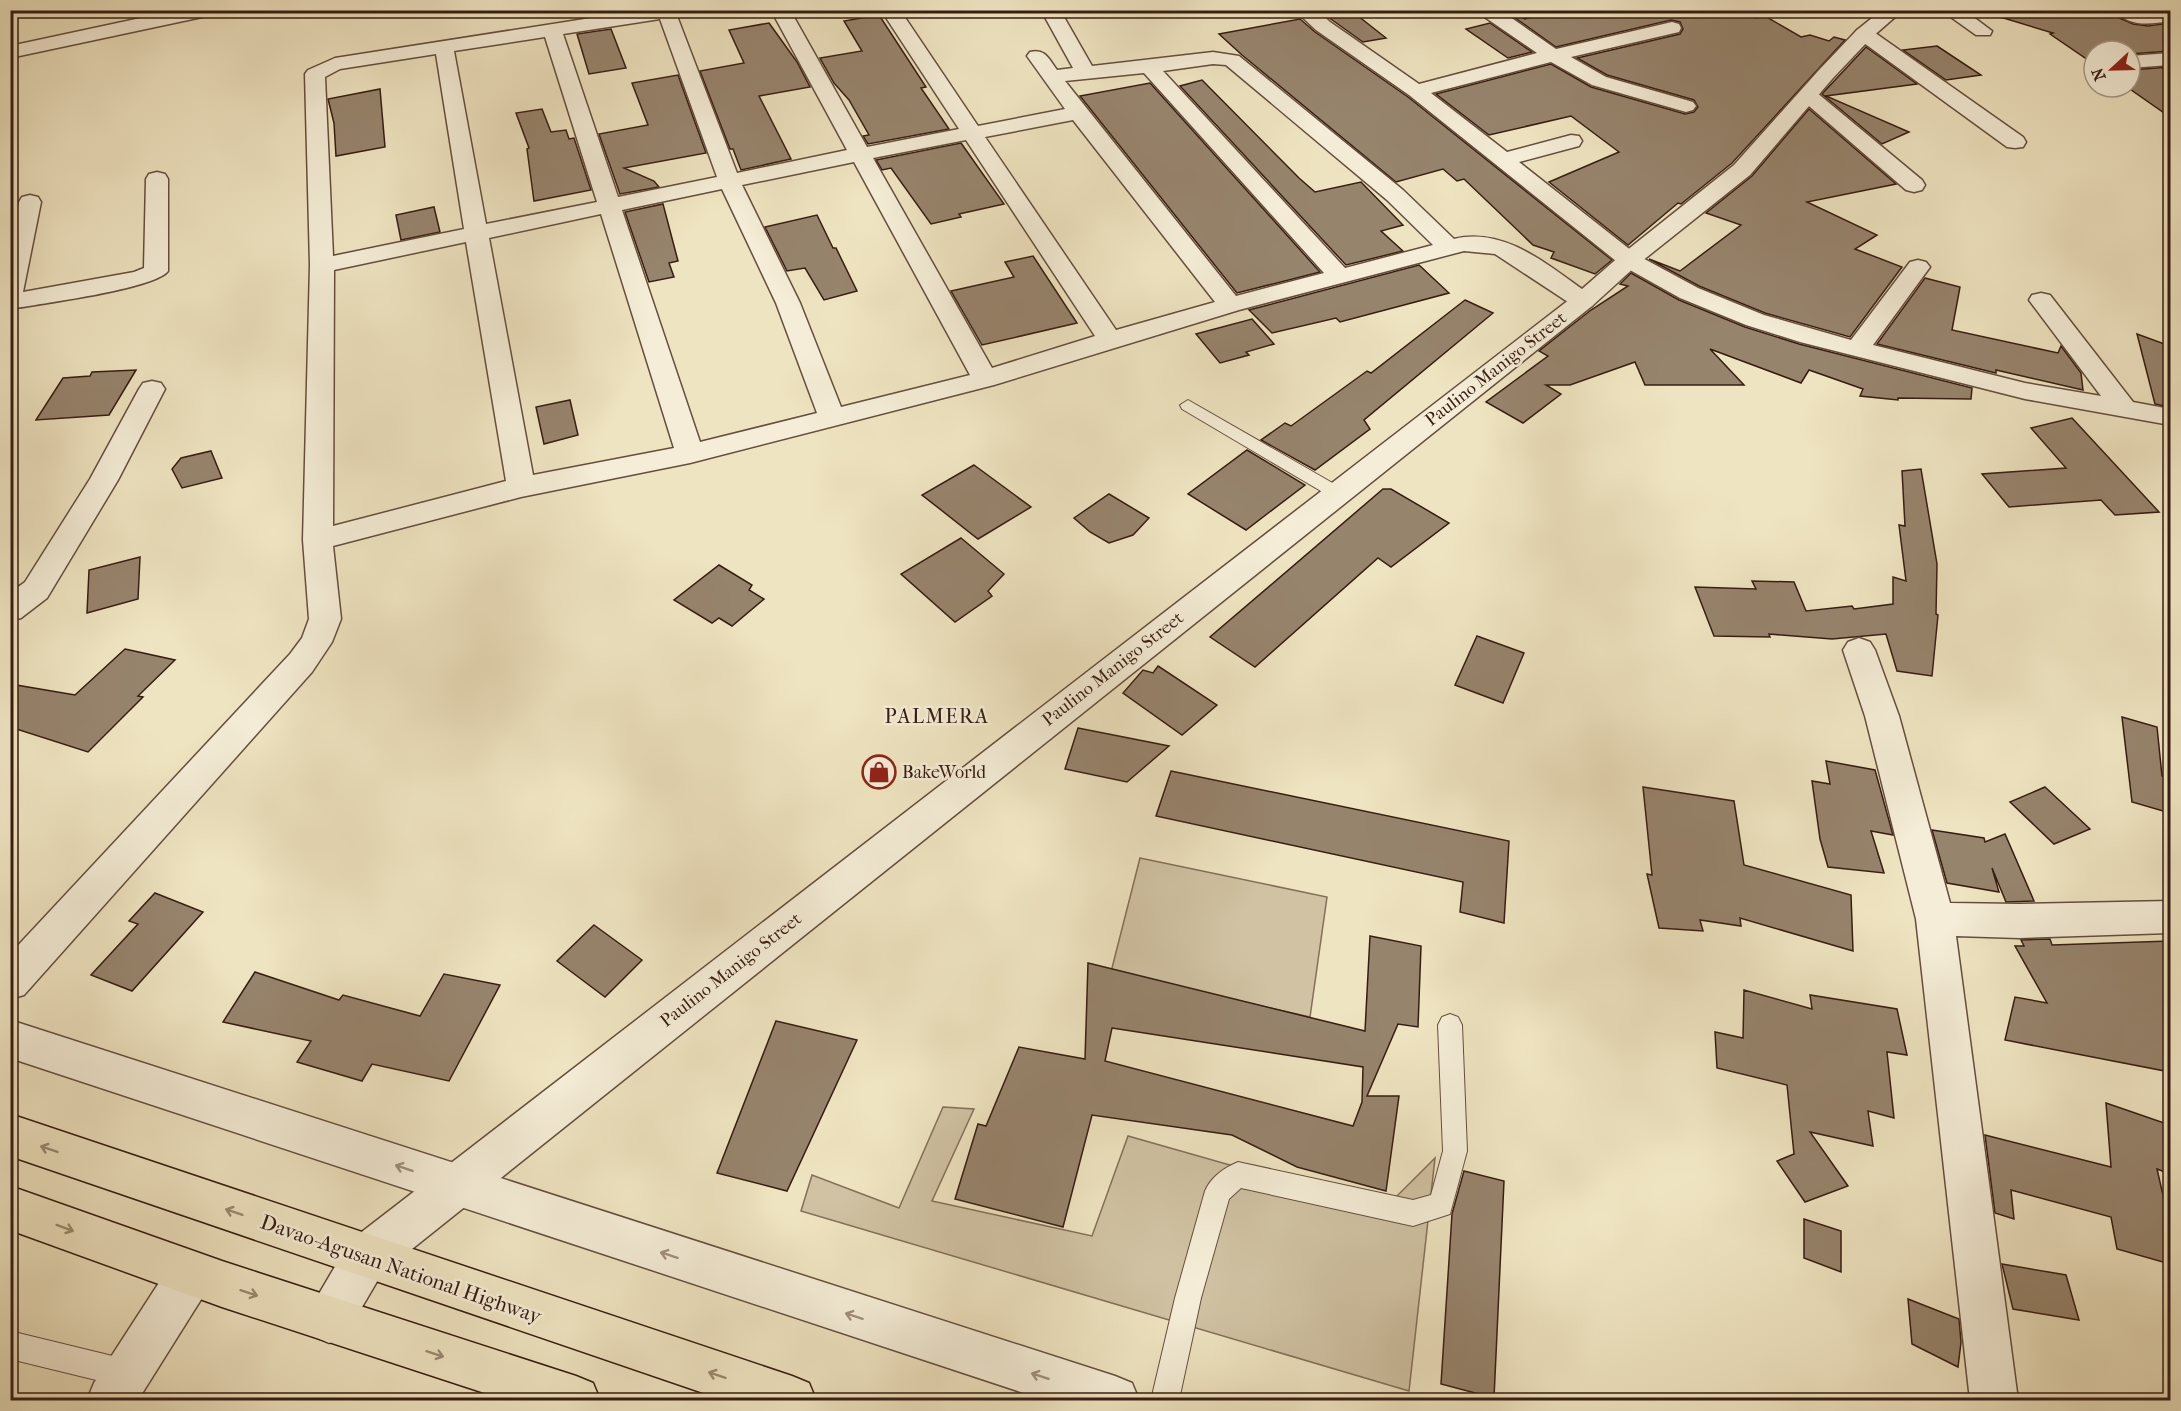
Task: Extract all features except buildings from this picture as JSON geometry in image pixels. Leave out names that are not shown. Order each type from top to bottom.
[{"type":"highway","name":"Davao-Agusan National Highway","points":[[10,1135],[792,1401]]},
{"type":"highway","points":[[10,1208],[191,1274],[576,1401]]},
{"type":"street","points":[[10,52],[130,18],[207,10]]},
{"type":"street","points":[[780,10],[985,380]]},
{"type":"street","points":[[890,10],[1110,340]]},
{"type":"street","points":[[1050,10],[1085,72]]},
{"type":"street","points":[[1265,10],[1307,11],[1323,26],[1416,91],[1629,260],[1689,293],[1755,320],[1857,349],[2025,391],[2170,417]]},
{"type":"street","name":"Paulino Manigo Street","points":[[329,1320],[366,1257],[1583,301],[1629,260],[1742,170],[1864,34],[1894,10]]},
{"type":"street","points":[[1950,10],[1983,31]]},
{"type":"street","points":[[2124,10],[2140,19],[2162,19],[2170,34]]},
{"type":"street","points":[[10,982],[301,663],[316,642],[325,619],[318,540],[322,265],[315,74],[335,64],[674,12],[729,181],[788,303],[832,417]]},
{"type":"street","points":[[1493,14],[1553,55],[1599,81],[1686,106]]},
{"type":"street","points":[[1416,91],[1553,55],[1672,28]]},
{"type":"street","points":[[553,31],[690,453]]},
{"type":"street","points":[[1864,34],[2015,142]]},
{"type":"street","points":[[444,47],[521,487]]},
{"type":"street","points":[[1037,56],[1078,113],[1230,305]]},
{"type":"street","points":[[1052,76],[1149,67],[1213,58],[1232,60],[1395,195],[1450,248]]},
{"type":"street","points":[[2142,61],[2170,59]]},
{"type":"street","points":[[1149,67],[1340,277]]},
{"type":"street","points":[[1809,96],[1914,185]]},
{"type":"street","points":[[322,265],[861,154],[1078,113]]},
{"type":"street","points":[[1503,160],[1571,141]]},
{"type":"street","points":[[10,302],[141,278],[156,271],[157,179]]},
{"type":"street","points":[[10,295],[30,202]]},
{"type":"street","points":[[318,540],[521,487],[690,453],[985,380],[1230,305],[1450,248],[1476,244],[1500,247],[1525,261],[1583,301]]},
{"type":"street","points":[[1857,349],[1917,267]]},
{"type":"street","points":[[2041,300],[2125,410]]},
{"type":"street","points":[[10,610],[36,590],[104,480],[152,389]]},
{"type":"street","points":[[1858,650],[1882,716],[1935,919],[1994,1401]]},
{"type":"street","points":[[1935,919],[2019,921],[2170,917]]},
{"type":"street","points":[[10,1039],[1115,1401]]},
{"type":"street","points":[[120,1387],[191,1274]]},
{"type":"lane","points":[[1188,405],[1337,493]]},
{"type":"lane","points":[[1165,1401],[1188,1298],[1218,1191],[1238,1175],[1413,1213],[1441,1205],[1455,1151],[1450,1025]]},
{"type":"lane","points":[[10,1345],[120,1387]]},
{"type":"shaded area","points":[[1140,858],[1327,897],[1310,1017],[1111,972]]},
{"type":"shaded area","points":[[943,1107],[974,1109],[932,1201],[1092,1236],[1128,1136],[1384,1209],[1435,1158],[1409,1391],[801,1211],[812,1175],[899,1208]]},
{"type":"place","name":"BakeWorld","points":[[879,772]]},
{"type":"district","name":"PALMERA","points":[[937,716]]}]
